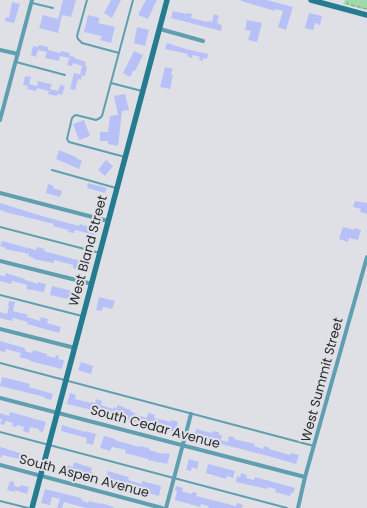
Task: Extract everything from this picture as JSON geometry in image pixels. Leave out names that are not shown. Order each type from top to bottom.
[{"type":"street","name":"West Bland Street","points":[[32,508],[167,0]]},
{"type":"street","points":[[310,0],[367,15]]},
{"type":"street","points":[[0,120],[32,1]]},
{"type":"street","points":[[160,29],[203,41]]},
{"type":"street","points":[[0,50],[18,54]]},
{"type":"street","points":[[0,193],[108,221]]},
{"type":"street","name":"West Summit Street","points":[[298,508],[305,477],[315,447],[367,257]]},
{"type":"street","points":[[0,261],[92,284]]},
{"type":"street","points":[[0,330],[75,348]]},
{"type":"street","name":"South Cedar Avenue","points":[[0,398],[305,477]]},
{"type":"street","points":[[166,508],[191,414]]},
{"type":"street","name":"South Aspen Avenue","points":[[0,465],[162,508]]},
{"type":"lane","points":[[87,0],[77,36],[78,39],[82,43],[119,53]]},
{"type":"lane","points":[[126,157],[69,142],[67,139],[72,118],[74,116],[76,115],[96,120],[102,116],[133,0]]},
{"type":"lane","points":[[32,1],[53,8]]},
{"type":"lane","points":[[16,62],[65,75]]},
{"type":"lane","points":[[111,83],[143,92]]},
{"type":"lane","points":[[52,170],[117,188]]},
{"type":"lane","points":[[0,227],[100,253]]},
{"type":"lane","points":[[0,295],[83,316]]},
{"type":"lane","points":[[0,363],[315,447]]},
{"type":"lane","points":[[0,432],[287,508]]},
{"type":"lane","points":[[0,501],[28,508]]},
{"type":"path","points":[[348,0],[347,4],[367,10]]},
{"type":"green space","points":[[345,0],[367,0],[367,10],[343,4]]},
{"type":"building","points":[[63,0],[76,0],[71,17],[62,15],[58,33],[39,28],[43,15],[58,19]]},
{"type":"building","points":[[111,0],[121,0],[112,18],[104,13]]},
{"type":"building","points":[[146,0],[157,0],[148,19],[138,15]]},
{"type":"building","points":[[241,0],[267,0],[293,7],[286,30],[278,27],[283,11],[275,9],[275,11]]},
{"type":"building","points":[[12,2],[20,4],[14,23],[5,21],[6,17],[9,18]]},
{"type":"building","points":[[173,11],[192,14],[191,18],[207,22],[212,22],[214,14],[219,16],[217,23],[222,25],[221,31],[171,18]]},
{"type":"building","points":[[309,13],[322,16],[320,25],[315,23],[313,30],[305,28]]},
{"type":"building","points":[[88,15],[100,18],[98,23],[115,27],[111,43],[100,40],[102,36],[84,32]]},
{"type":"building","points":[[247,20],[262,23],[257,42],[248,40],[251,31],[245,30]]},
{"type":"building","points":[[137,27],[149,30],[145,46],[134,43]]},
{"type":"building","points":[[167,43],[208,54],[207,59],[203,58],[203,61],[199,60],[200,57],[193,55],[192,58],[187,56],[188,54],[165,49]]},
{"type":"building","points":[[39,45],[48,47],[48,50],[60,53],[61,51],[70,53],[69,58],[60,56],[59,61],[45,58],[47,52],[38,50],[36,57],[31,55],[33,46],[38,47]]},
{"type":"building","points":[[134,51],[143,55],[135,71],[133,71],[130,77],[123,73]]},
{"type":"building","points":[[70,56],[86,62],[85,66],[87,67],[85,76],[80,75],[82,66],[73,63],[72,66],[67,65]]},
{"type":"building","points":[[165,67],[173,69],[170,89],[160,87]]},
{"type":"building","points":[[74,73],[82,75],[81,80],[78,79],[75,90],[70,89]]},
{"type":"building","points":[[25,76],[31,77],[29,84],[37,86],[38,81],[52,84],[50,89],[58,91],[60,85],[65,86],[62,95],[58,94],[57,96],[48,94],[49,91],[37,88],[36,91],[27,89],[28,86],[23,85]]},
{"type":"building","points":[[125,94],[129,110],[122,111],[118,146],[108,144],[108,141],[100,141],[100,132],[108,132],[110,116],[118,115],[114,96]]},
{"type":"building","points":[[84,120],[90,136],[79,140],[73,124]]},
{"type":"building","points":[[59,150],[82,161],[79,169],[56,159]]},
{"type":"building","points":[[106,160],[113,166],[105,176],[98,170]]},
{"type":"building","points":[[88,183],[107,188],[105,193],[87,188]]},
{"type":"building","points":[[48,184],[54,186],[53,188],[62,191],[60,197],[46,193]]},
{"type":"building","points":[[355,201],[367,203],[367,214],[360,212],[361,209],[353,207]]},
{"type":"building","points":[[0,203],[42,216],[79,226],[80,224],[97,230],[95,235],[75,230],[74,233],[68,232],[69,230],[53,226],[54,224],[0,210]]},
{"type":"building","points":[[343,227],[361,230],[358,240],[349,238],[348,242],[339,239]]},
{"type":"building","points":[[2,241],[36,250],[37,247],[45,249],[44,251],[81,261],[81,258],[90,261],[87,270],[77,267],[76,269],[73,268],[73,265],[54,260],[54,263],[33,259],[34,258],[28,256],[29,254],[5,249],[6,248],[0,246]]},
{"type":"building","points":[[6,273],[38,284],[38,282],[46,284],[44,292],[26,289],[27,285],[12,281],[11,284],[0,281],[0,275],[5,276]]},
{"type":"building","points":[[52,286],[80,293],[78,301],[50,295]]},
{"type":"building","points":[[99,297],[115,301],[112,309],[103,307],[102,311],[96,310]]},
{"type":"building","points":[[9,301],[15,302],[13,311],[28,315],[27,317],[40,321],[41,317],[48,319],[47,323],[61,327],[59,333],[27,324],[28,322],[13,318],[12,321],[0,318],[0,312],[7,314]]},
{"type":"building","points":[[0,341],[25,348],[25,351],[32,353],[33,350],[55,358],[56,355],[59,356],[58,359],[64,360],[62,369],[19,357],[21,353],[6,349],[5,352],[0,351]]},
{"type":"building","points":[[81,362],[93,366],[91,374],[78,370]]},
{"type":"building","points":[[2,377],[30,384],[29,387],[53,394],[51,400],[44,398],[45,397],[0,386]]},
{"type":"building","points":[[70,393],[76,395],[75,399],[95,403],[96,399],[102,401],[101,405],[113,409],[114,407],[117,408],[117,405],[131,410],[130,411],[135,413],[134,414],[147,418],[148,413],[155,415],[154,418],[178,422],[176,432],[67,404]]},
{"type":"building","points":[[10,412],[46,422],[43,432],[39,431],[39,429],[30,427],[29,433],[23,431],[24,427],[17,425],[16,427],[12,426],[13,423],[6,421],[4,425],[0,424],[2,419],[0,419],[0,413],[9,416]]},
{"type":"building","points":[[62,425],[96,434],[93,445],[86,443],[87,438],[61,431]]},
{"type":"building","points":[[196,429],[212,433],[213,431],[219,432],[219,435],[222,435],[221,440],[228,442],[229,436],[234,437],[234,439],[255,444],[254,446],[263,449],[264,446],[290,455],[291,453],[299,455],[296,464],[194,437]]},
{"type":"building","points":[[104,436],[139,447],[149,448],[149,450],[163,454],[170,454],[167,464],[125,453],[126,450],[112,447],[110,451],[100,448]]},
{"type":"building","points":[[0,447],[26,455],[24,462],[19,461],[20,459],[2,455],[1,458]]},
{"type":"building","points":[[189,459],[199,462],[197,469],[192,467],[191,471],[186,470]]},
{"type":"building","points":[[74,462],[92,468],[91,472],[94,473],[92,478],[66,471],[68,465],[73,467]]},
{"type":"building","points":[[208,464],[235,471],[233,478],[227,476],[226,479],[206,473]]},
{"type":"building","points":[[108,471],[129,477],[128,480],[142,484],[142,481],[161,486],[159,496],[115,484],[115,486],[111,485],[112,481],[106,479]]},
{"type":"building","points":[[241,473],[247,475],[246,478],[254,480],[255,477],[295,488],[290,496],[275,492],[276,489],[268,487],[267,489],[236,482],[237,476],[240,477]]},
{"type":"building","points":[[10,481],[14,482],[14,486],[20,487],[21,485],[29,487],[27,494],[15,490],[15,492],[7,490]]},
{"type":"building","points":[[176,486],[183,488],[182,491],[184,492],[192,494],[193,492],[197,493],[196,496],[236,506],[237,503],[243,505],[242,508],[208,508],[209,506],[201,504],[200,507],[175,500],[177,491],[175,490]]},
{"type":"building","points":[[45,489],[81,498],[81,500],[88,503],[89,501],[101,503],[114,508],[86,508],[64,502],[62,508],[57,508],[60,499],[52,497],[50,505],[41,503]]}]
